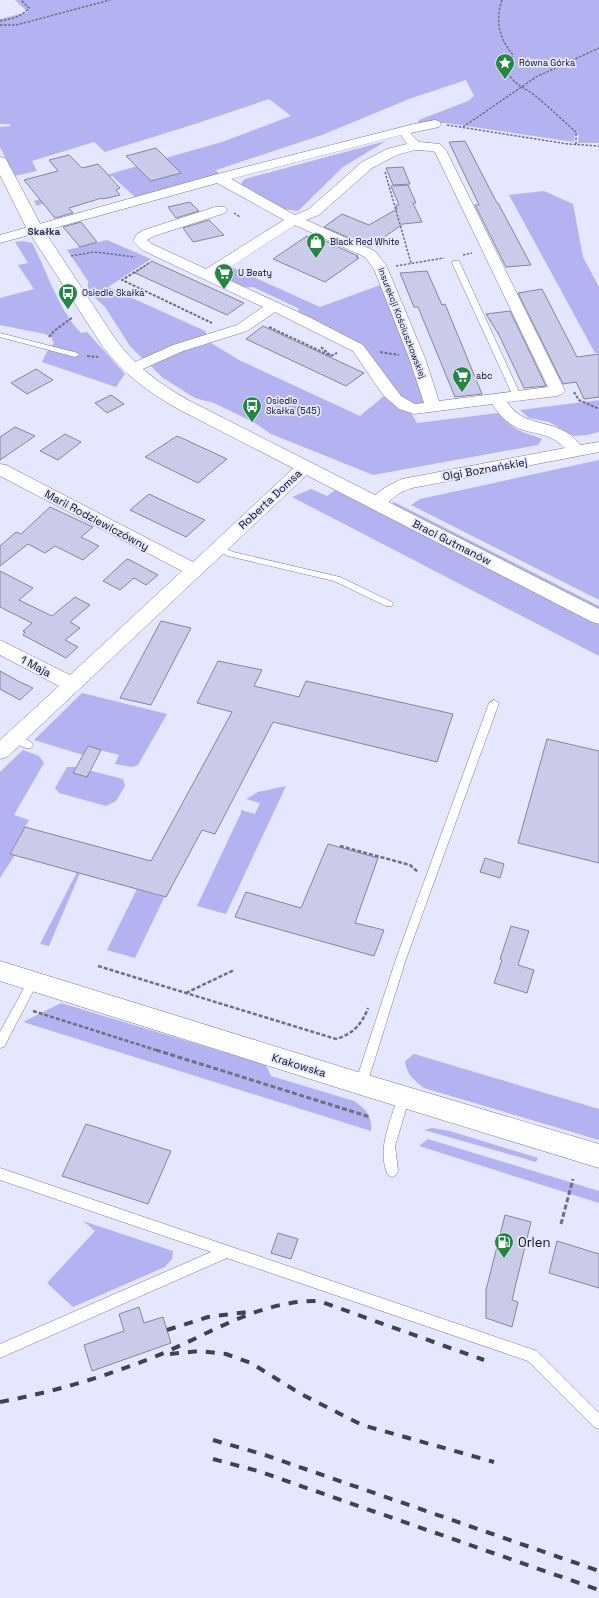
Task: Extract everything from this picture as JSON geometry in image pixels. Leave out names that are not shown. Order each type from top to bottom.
[{"type":"street","points":[[0,239],[219,178],[402,131],[435,124]]},
{"type":"street","points":[[402,131],[415,146]]},
{"type":"street","points":[[207,275],[294,220],[314,212],[367,164],[392,152],[415,146],[435,147],[440,150],[556,391],[414,409],[404,406],[391,395],[364,354],[358,348],[274,306],[148,248],[140,241],[142,237],[149,233],[220,210]]},
{"type":"street","name":"Roberta Domsa","points":[[0,161],[35,229],[109,343],[123,361],[161,392],[305,467],[71,684],[22,741],[0,752]]},
{"type":"street","name":"Insurekcji Kościuszkowskiej","points":[[219,178],[294,220],[370,254],[382,268],[417,358],[433,406]]},
{"type":"street","points":[[132,369],[178,348],[242,328],[274,306]]},
{"type":"street","points":[[496,398],[507,414],[524,425],[544,429],[564,438],[578,452]]},
{"type":"street","name":"Olgi Boznańskiej","points":[[376,504],[394,489],[408,483],[599,447]]},
{"type":"street","name":"Braci Gutmanów","points":[[305,467],[599,617]]},
{"type":"street","name":"Marii Rodziewiczówny","points":[[0,469],[194,570]]},
{"type":"street","name":"1 Maja","points":[[0,647],[71,684]]},
{"type":"street","name":"Krakowska","points":[[0,971],[361,1084],[599,1156]]},
{"type":"lane","points":[[457,259],[517,396]]},
{"type":"lane","points":[[0,334],[75,355]]},
{"type":"lane","points":[[218,548],[231,554],[336,579],[389,604]]},
{"type":"lane","points":[[361,1084],[400,960],[494,703]]},
{"type":"lane","points":[[0,1043],[33,982]]},
{"type":"lane","points":[[392,1171],[389,1146],[404,1096]]},
{"type":"lane","points":[[0,1174],[532,1356],[599,1422]]},
{"type":"lane","points":[[0,1351],[228,1251]]},
{"type":"path","points":[[0,21],[18,18],[24,14],[29,8],[21,0]]},
{"type":"path","points":[[0,25],[23,24],[110,0]]},
{"type":"path","points":[[502,0],[498,9],[497,24],[505,46],[513,55],[505,69],[512,80],[521,88],[532,94],[573,128],[577,135],[576,145]]},
{"type":"path","points":[[599,48],[536,77],[463,127],[576,145],[599,146]]},
{"type":"path","points":[[384,170],[411,263]]},
{"type":"path","points":[[70,256],[94,252],[140,257]]},
{"type":"path","points":[[457,259],[472,253]]},
{"type":"path","points":[[382,268],[449,257]]},
{"type":"path","points":[[152,261],[122,280],[215,325]]},
{"type":"path","points":[[44,346],[54,331],[73,317]]},
{"type":"path","points":[[264,325],[331,356]]},
{"type":"path","points":[[302,343],[306,340]]},
{"type":"path","points":[[358,348],[417,358]]},
{"type":"path","points":[[556,391],[573,390],[579,400],[599,409]]},
{"type":"path","points":[[340,846],[410,865],[415,868],[418,875]]},
{"type":"path","points":[[98,966],[336,1039],[345,1037],[358,1029],[368,1008]]},
{"type":"path","points":[[186,993],[234,970]]},
{"type":"path","points":[[20,1007],[370,1117]]},
{"type":"path","points":[[561,1224],[573,1179]]},
{"type":"shaded area","points":[[15,0],[599,0],[599,143],[578,143],[579,135],[575,135],[574,142],[446,123],[418,124],[419,120],[468,101],[474,96],[466,80],[409,99],[322,135],[216,170],[219,174],[135,197],[112,176],[37,206],[34,201],[40,199],[36,195],[222,142],[291,116],[269,99],[105,152],[94,142],[32,161],[37,171],[14,176],[0,147],[0,127],[11,126],[9,124],[0,124],[0,19],[28,12]]},
{"type":"shaded area","points":[[386,141],[343,167],[298,211],[283,209],[241,185],[245,179]]},
{"type":"shaded area","points":[[544,191],[573,204],[583,257],[599,287],[599,353],[595,353],[509,195]]},
{"type":"shaded area","points":[[107,240],[151,259],[108,287],[205,331],[208,337],[143,359],[130,346],[105,307],[91,294],[88,287],[88,281],[67,250]]},
{"type":"shaded area","points":[[22,241],[32,243],[60,302],[73,323],[81,333],[87,332],[125,374],[116,387],[42,362],[46,353],[54,343],[51,337],[45,334],[0,325],[0,298],[34,289],[18,265],[28,263],[15,242]]},
{"type":"shaded area","points":[[229,266],[320,307],[383,284],[426,404],[406,404],[417,423],[498,413],[515,428],[542,439],[538,445],[373,475],[271,434],[255,423],[214,403],[195,398],[163,378],[150,365],[173,354],[211,343],[239,360],[360,416],[385,395],[372,357],[299,313],[298,308],[253,287],[241,288],[224,279],[224,271]]},
{"type":"shaded area","points":[[599,400],[599,432],[587,435],[574,436],[549,422],[529,418],[520,410]]},
{"type":"shaded area","points":[[599,460],[599,600],[411,505],[420,499]]},
{"type":"shaded area","points":[[311,489],[327,496],[335,490],[599,625],[599,656],[292,497]]},
{"type":"shaded area","points":[[392,501],[599,606],[599,610],[395,506]]},
{"type":"shaded area","points":[[82,693],[167,714],[138,765],[132,767],[115,764],[119,755],[88,747],[83,755],[34,740]]},
{"type":"shaded area","points":[[23,750],[39,756],[44,763],[14,815],[29,820],[10,853],[15,855],[0,878],[0,772]]},
{"type":"shaded area","points":[[67,767],[76,767],[123,779],[125,786],[116,801],[106,806],[59,793],[55,788]]},
{"type":"shaded area","points":[[286,786],[226,914],[197,906],[241,813],[241,810],[255,814],[260,803],[246,799],[258,792]]},
{"type":"shaded area","points":[[77,872],[80,873],[49,946],[40,944]]},
{"type":"shaded area","points":[[137,889],[164,898],[135,958],[107,950]]},
{"type":"shaded area","points":[[61,1003],[266,1065],[271,1076],[354,1101],[367,1113],[371,1125],[371,1131],[23,1022]]},
{"type":"shaded area","points":[[414,1054],[599,1109],[599,1140],[424,1088],[411,1076],[407,1070],[405,1061]]},
{"type":"shaded area","points":[[432,1128],[450,1131],[538,1158],[536,1162],[424,1130]]},
{"type":"shaded area","points":[[428,1139],[599,1191],[599,1203],[419,1146]]},
{"type":"shaded area","points":[[83,1221],[173,1251],[172,1259],[165,1267],[73,1307],[47,1283],[95,1231]]},
{"type":"building","points":[[465,141],[531,265],[506,267],[475,205],[479,205],[449,142]]},
{"type":"building","points":[[156,148],[181,173],[151,181],[126,156]]},
{"type":"building","points":[[69,155],[82,168],[98,164],[120,188],[116,190],[120,195],[102,198],[69,208],[73,213],[55,218],[24,180],[58,171],[49,160]]},
{"type":"building","points":[[403,167],[410,184],[393,185],[386,168]]},
{"type":"building","points":[[408,185],[416,203],[413,203],[422,222],[403,224],[370,247],[324,227],[342,214],[369,225],[397,209],[396,205],[399,205],[391,186]]},
{"type":"building","points":[[190,202],[199,211],[176,218],[168,207]]},
{"type":"building","points":[[209,220],[224,235],[193,242],[183,228]]},
{"type":"building","points":[[81,222],[97,242],[80,247],[63,227]]},
{"type":"building","name":"Black Red White","points":[[312,235],[358,256],[356,257],[359,258],[325,282],[273,259],[307,236],[309,237]]},
{"type":"building","points":[[152,261],[244,303],[227,315],[135,273]]},
{"type":"building","points":[[427,271],[442,305],[445,304],[482,394],[455,397],[418,307],[414,307],[400,273]]},
{"type":"building","points":[[542,289],[577,357],[599,354],[599,397],[584,399],[576,382],[563,384],[518,293]]},
{"type":"building","points":[[510,311],[546,386],[524,388],[499,335],[486,314]]},
{"type":"building","points":[[263,326],[364,373],[346,386],[246,339]]},
{"type":"building","points":[[36,369],[53,380],[27,394],[11,383]]},
{"type":"building","points":[[111,395],[124,404],[107,413],[95,403]]},
{"type":"building","points":[[15,427],[35,436],[0,460],[0,437]]},
{"type":"building","points":[[65,434],[81,442],[58,460],[40,451]]},
{"type":"building","points":[[177,436],[227,459],[198,483],[145,457]]},
{"type":"building","points":[[149,494],[205,520],[186,537],[130,510]]},
{"type":"building","points":[[50,507],[93,527],[81,537],[99,546],[83,560],[55,546],[45,553],[28,544],[0,566],[0,546],[16,532],[21,534]]},
{"type":"building","points":[[127,559],[158,575],[146,585],[134,578],[120,590],[103,581]]},
{"type":"building","points":[[0,571],[33,588],[19,600],[52,616],[75,597],[90,605],[70,622],[80,628],[65,640],[78,647],[66,658],[23,635],[25,632],[23,631],[32,623],[0,607]]},
{"type":"building","points":[[161,621],[191,628],[151,705],[120,698]]},
{"type":"building","points":[[218,661],[262,670],[254,686],[299,697],[306,681],[453,714],[437,762],[273,722],[215,834],[202,830],[166,897],[10,854],[25,827],[151,861],[232,712],[197,703]]},
{"type":"building","points":[[0,671],[33,688],[20,700],[0,689]]},
{"type":"building","points":[[547,739],[599,751],[599,863],[518,843]]},
{"type":"building","points":[[88,746],[101,750],[87,777],[73,773]]},
{"type":"building","points":[[328,844],[378,858],[355,923],[384,930],[374,956],[235,917],[246,892],[301,908]]},
{"type":"building","points":[[485,858],[504,864],[500,878],[480,872]]},
{"type":"building","points":[[511,926],[529,931],[518,965],[534,970],[527,993],[494,983]]},
{"type":"building","points":[[86,1124],[171,1151],[148,1204],[62,1176]]},
{"type":"building","points":[[505,1215],[531,1222],[512,1300],[518,1302],[512,1327],[486,1318],[486,1290]]},
{"type":"building","points":[[278,1233],[298,1239],[291,1259],[271,1253]]},
{"type":"building","points":[[557,1241],[599,1254],[599,1288],[549,1273]]},
{"type":"building","points":[[139,1307],[144,1323],[163,1317],[171,1343],[92,1371],[84,1345],[124,1331],[119,1314]]},
{"type":"railway","points":[[0,1402],[59,1389],[116,1371],[154,1357],[254,1312],[297,1302],[319,1301],[484,1360]]},
{"type":"railway","points":[[167,1330],[208,1317],[247,1312]]},
{"type":"railway","points":[[170,1354],[199,1351],[226,1354],[251,1363],[301,1394],[362,1425],[494,1462]]},
{"type":"railway","points":[[213,1440],[262,1454],[599,1571]]},
{"type":"railway","points":[[213,1459],[258,1471],[599,1590]]},
{"type":"place","name":"Równa Górka","points":[[505,80]]},
{"type":"place","name":"Black Red White","points":[[316,259]]},
{"type":"place","name":"U Beaty","points":[[224,290]]},
{"type":"place","name":"Osiedle Skałka","points":[[68,310]]},
{"type":"place","name":"abc","points":[[462,393]]},
{"type":"place","name":"Osiedle Skałka (545)","points":[[252,423]]},
{"type":"place","name":"Orlen","points":[[504,1259]]},
{"type":"district","name":"Skałka","points":[[44,231]]}]
